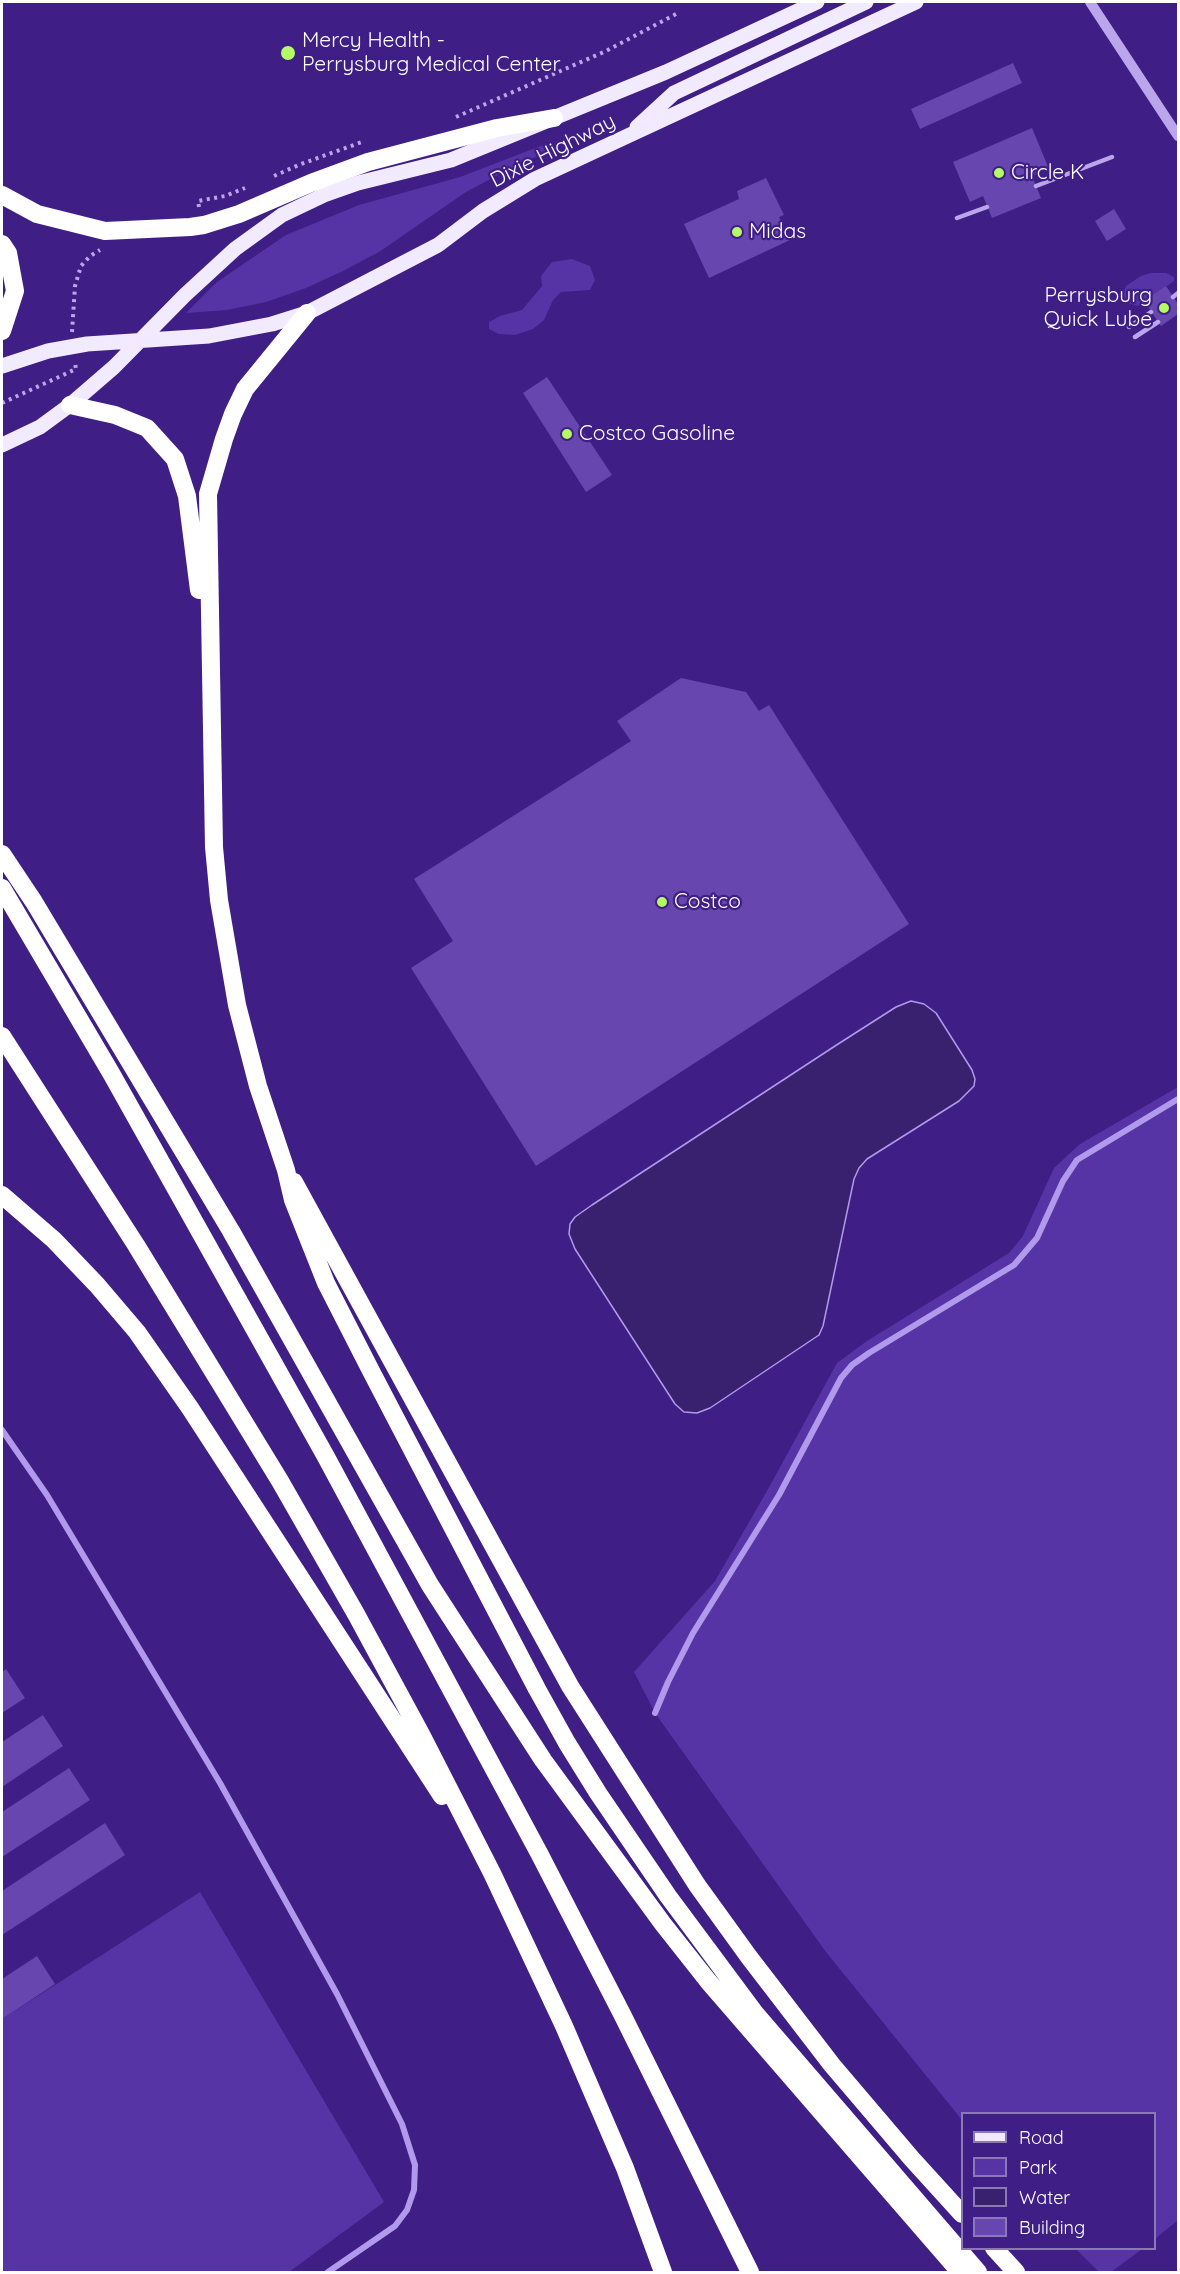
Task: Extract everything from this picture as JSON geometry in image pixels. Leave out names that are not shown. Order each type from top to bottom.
[{"type":"highway","points":[[2,195],[37,214],[105,231],[197,226],[239,214],[311,183],[368,162],[497,128],[554,118]]},
{"type":"highway","points":[[2,244],[8,253],[15,291],[2,332]]},
{"type":"highway","points":[[307,313],[245,389],[227,431],[208,494],[210,700],[214,847],[219,900],[237,1005],[258,1086],[286,1170],[292,1200],[326,1283],[537,1689],[598,1793],[662,1888],[755,2013],[978,2272]]},
{"type":"highway","points":[[70,405],[115,415],[147,428],[175,459],[187,496],[210,700]]},
{"type":"highway","points":[[2,854],[221,1213],[430,1585],[543,1760],[656,1915],[708,1981],[960,2272]]},
{"type":"highway","points":[[2,888],[111,1073],[325,1455],[549,1873],[750,2272]]},
{"type":"highway","points":[[2,1035],[136,1245],[286,1492],[422,1736],[492,1873],[564,2026],[620,2157],[663,2272]]},
{"type":"highway","points":[[286,1170],[304,1196],[570,1686],[697,1885],[832,2065],[912,2159],[961,2212]]},
{"type":"highway","points":[[2,1195],[54,1240],[97,1285],[136,1332],[190,1408],[492,1873]]},
{"type":"highway","points":[[996,2250],[1016,2272]]},
{"type":"main road","name":"Dixie Highway","points":[[2,445],[40,427],[70,405],[141,341],[185,295],[235,249],[282,215],[324,195],[358,183],[451,160],[666,72],[817,2]]},
{"type":"main road","points":[[626,137],[674,93],[866,2]]},
{"type":"main road","name":"Dixie Highway","points":[[2,366],[48,351],[73,346],[209,336],[272,324],[307,313],[438,245],[483,211],[535,179],[916,2]]},
{"type":"street","points":[[1090,2],[1179,136]]},
{"type":"lane","points":[[1036,186],[1112,157]]},
{"type":"lane","points":[[957,218],[987,207]]},
{"type":"lane","points":[[1173,297],[1179,293]]},
{"type":"lane","points":[[1129,327],[1151,312]]},
{"type":"lane","points":[[1135,337],[1158,322]]},
{"type":"path","points":[[454,118],[606,51],[676,14]]},
{"type":"path","points":[[269,178],[367,141]]},
{"type":"path","points":[[201,214],[198,201],[225,196],[252,186]]},
{"type":"path","points":[[71,325],[75,286],[81,266],[90,256],[101,249],[107,249]]},
{"type":"path","points":[[2,403],[76,369]]},
{"type":"green space","points":[[551,142],[554,149],[513,167],[466,192],[379,252],[341,272],[306,288],[266,302],[227,310],[186,313],[217,282],[286,235],[359,205],[460,177]]},
{"type":"green space","points":[[572,259],[590,266],[595,280],[590,290],[561,292],[553,300],[544,320],[533,329],[515,335],[499,334],[489,329],[489,322],[500,316],[522,310],[542,286],[541,276],[552,262]]},
{"type":"green space","points":[[1166,273],[1174,277],[1174,281],[1138,306],[1128,303],[1123,295],[1126,286],[1141,276]]},
{"type":"green space","points":[[1178,1087],[1178,2220],[1156,2238],[1156,2112],[961,2112],[961,2119],[826,1952],[655,1713],[634,1672],[715,1581],[837,1363],[867,1341],[1009,1253],[1023,1236],[1054,1168],[1080,1144]]},
{"type":"green space","points":[[200,1892],[384,2202],[289,2272],[2,2272],[2,2019]]},
{"type":"green space","points":[[1077,2250],[1141,2250],[1111,2272],[1099,2272]]},
{"type":"water","points":[[911,1001],[924,1004],[936,1013],[972,1070],[975,1079],[974,1086],[959,1101],[867,1159],[859,1168],[854,1179],[823,1326],[819,1335],[710,1408],[697,1413],[684,1412],[675,1404],[575,1249],[569,1234],[570,1224],[575,1217],[592,1205],[835,1046],[896,1007]]},
{"type":"building","points":[[1013,63],[1022,83],[920,129],[911,109]]},
{"type":"building","name":"Circle K","points":[[1032,128],[1049,169],[1032,176],[1041,198],[992,218],[983,196],[970,202],[953,162]]},
{"type":"building","name":"Midas","points":[[766,178],[784,215],[779,217],[790,240],[709,278],[684,224],[739,199],[737,191]]},
{"type":"building","points":[[1114,209],[1126,229],[1107,241],[1095,221]]},
{"type":"building","name":"Perrysburg Quick Lube","points":[[1166,286],[1178,304],[1178,314],[1161,326],[1144,301]]},
{"type":"building","name":"Costco Gasoline","points":[[547,377],[612,475],[586,492],[523,393]]},
{"type":"building","name":"Costco","points":[[681,678],[746,692],[759,711],[769,705],[909,924],[536,1166],[411,968],[453,941],[414,879],[631,741],[617,721]]},
{"type":"building","points":[[6,1669],[25,1698],[2,1713],[2,1672]]},
{"type":"building","points":[[43,1715],[63,1746],[2,1787],[2,1742]]},
{"type":"building","points":[[69,1768],[90,1800],[2,1857],[2,1812]]},
{"type":"building","points":[[105,1823],[125,1855],[2,1935],[2,1891]]},
{"type":"building","points":[[37,1956],[55,1984],[2,2019],[2,1979]]},
{"type":"waterway","points":[[655,1713],[693,1633],[779,1495],[841,1378],[852,1365],[1014,1265],[1037,1238],[1063,1181],[1077,1160],[1178,1099]]},
{"type":"waterway","points":[[2,1430],[47,1495],[220,1783],[337,1994],[402,2124],[415,2165],[414,2190],[407,2210],[395,2226],[328,2272]]},
{"type":"place","name":"Mercy Health - Perrysburg Medical Center","points":[[288,53]]},
{"type":"place","name":"Circle K","points":[[999,173]]},
{"type":"place","name":"Midas","points":[[737,232]]},
{"type":"place","name":"Perrysburg Quick Lube","points":[[1164,308]]},
{"type":"place","name":"Costco Gasoline","points":[[567,434]]},
{"type":"place","name":"Costco","points":[[662,902]]}]
